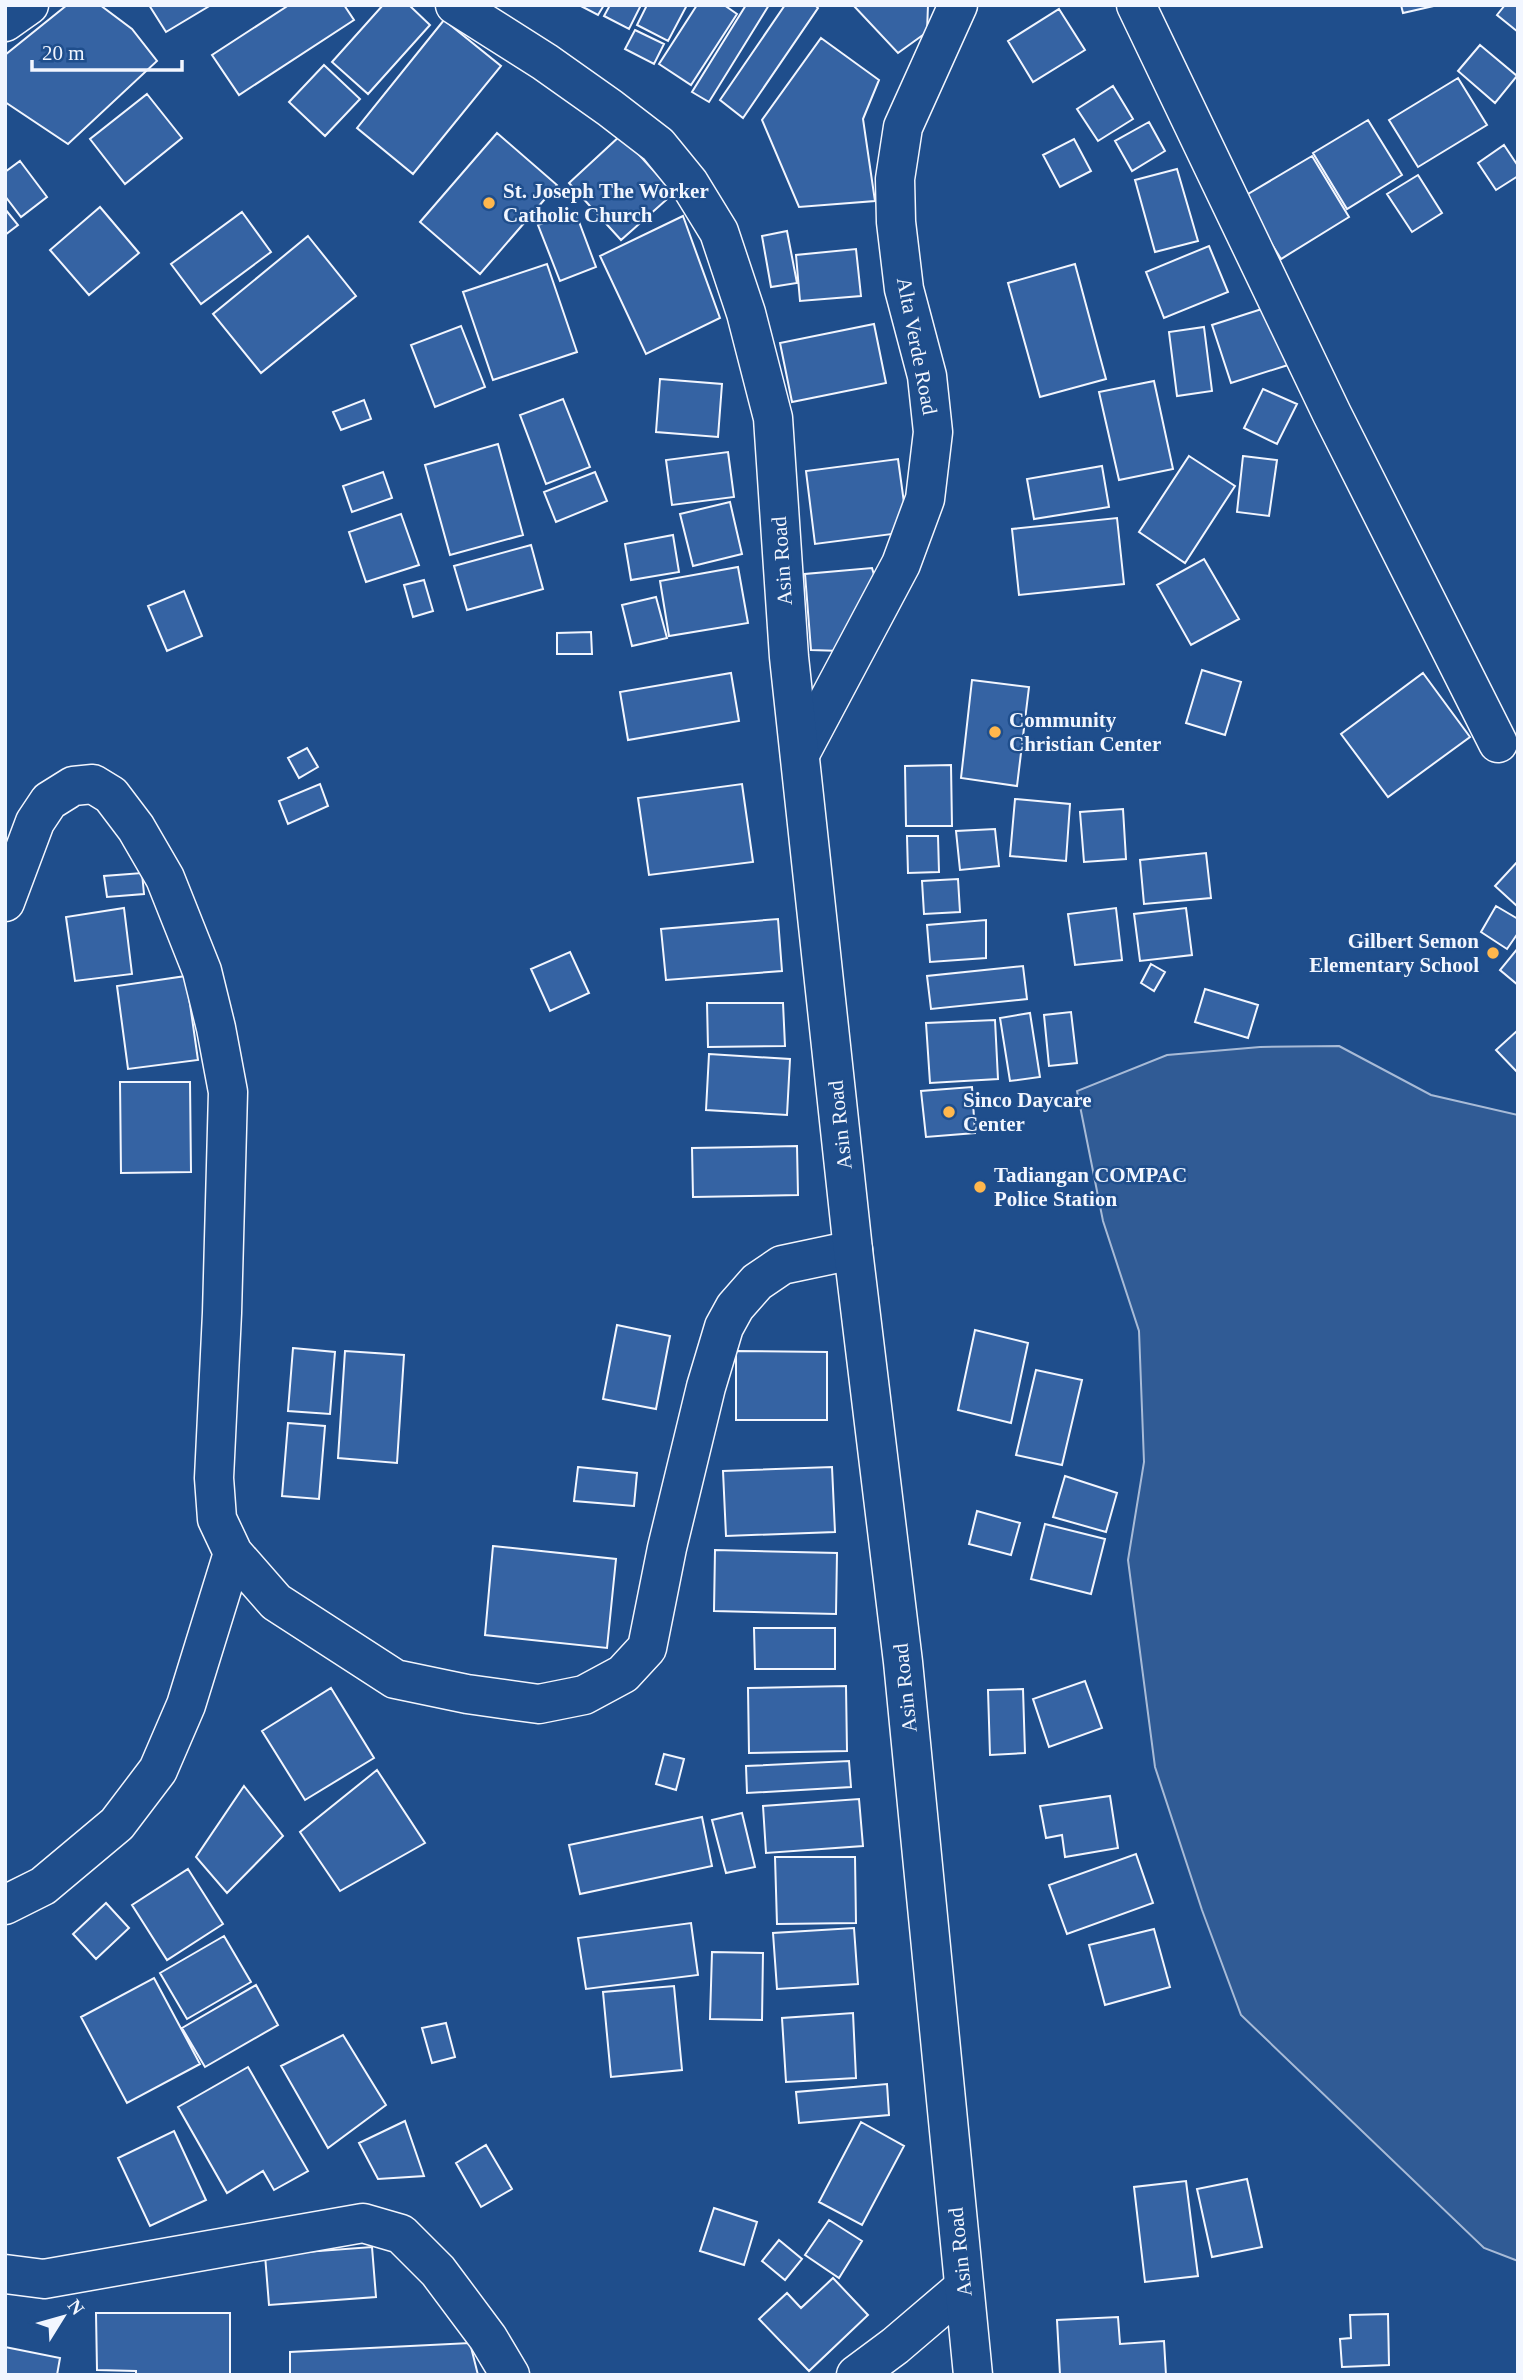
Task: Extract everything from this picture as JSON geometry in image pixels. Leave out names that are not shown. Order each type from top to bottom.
[{"type":"street","points":[[5,22],[29,5]]},
{"type":"street","name":"Asin Road","points":[[455,5],[545,61],[658,145],[689,183],[719,232],[746,313],[772,418],[789,657],[853,1251],[903,1662],[973,2375]]},
{"type":"street","name":"Alta Verde Road","points":[[800,754],[901,564],[925,499],[933,432],[927,376],[904,289],[896,222],[895,179],[903,127],[958,5]]},
{"type":"street","points":[[1136,5],[1332,414],[1498,743]]},
{"type":"street","points":[[5,902],[36,822],[49,802],[73,786],[93,784],[111,794],[136,828],[159,868],[202,971],[228,1092],[214,1478],[217,1519],[233,1553],[276,1602],[396,1679],[467,1695],[539,1704],[584,1695],[624,1674],[647,1648],[667,1548],[706,1387],[724,1327],[735,1307],[757,1282],[782,1265],[853,1251]]},
{"type":"street","points":[[5,1905],[43,1886],[117,1824],[158,1770],[186,1705],[233,1553]]},
{"type":"street","points":[[5,2274],[44,2279],[363,2223],[401,2234],[438,2271],[488,2338],[510,2375]]},
{"type":"street","points":[[856,2375],[895,2346],[963,2288]]},
{"type":"shaded area","points":[[1339,1046],[1431,1095],[1518,1115],[1518,2261],[1484,2248],[1241,2015],[1202,1910],[1155,1767],[1128,1560],[1144,1462],[1139,1331],[1103,1221],[1077,1091],[1167,1055],[1260,1047]]},
{"type":"building","points":[[67,5],[100,5],[132,29],[157,61],[68,144],[5,102],[5,55]]},
{"type":"building","points":[[149,5],[211,5],[166,32]]},
{"type":"building","points":[[289,5],[344,5],[354,20],[239,95],[212,55]]},
{"type":"building","points":[[383,5],[409,5],[430,25],[368,94],[332,62]]},
{"type":"building","points":[[579,5],[604,5],[598,15]]},
{"type":"building","points":[[610,5],[641,5],[629,29],[604,16]]},
{"type":"building","points":[[647,5],[687,5],[668,41],[637,25]]},
{"type":"building","points":[[697,5],[724,5],[737,14],[691,85],[659,64]]},
{"type":"building","points":[[746,5],[769,5],[709,102],[692,92]]},
{"type":"building","points":[[785,5],[815,5],[818,8],[743,118],[720,100]]},
{"type":"building","points":[[853,5],[928,5],[927,32],[898,53]]},
{"type":"building","points":[[1401,5],[1438,5],[1403,13]]},
{"type":"building","points":[[1505,5],[1518,5],[1518,32],[1497,15]]},
{"type":"building","points":[[1059,9],[1085,50],[1033,82],[1008,41]]},
{"type":"building","points":[[444,20],[501,66],[413,174],[357,128]]},
{"type":"building","points":[[635,30],[664,44],[654,64],[625,49]]},
{"type":"building","points":[[821,38],[879,80],[863,119],[875,201],[799,207],[762,120]]},
{"type":"building","points":[[1480,45],[1517,76],[1495,103],[1458,71]]},
{"type":"building","points":[[324,65],[360,99],[325,136],[289,102]]},
{"type":"building","points":[[1458,78],[1487,125],[1418,167],[1389,120]]},
{"type":"building","points":[[1113,86],[1133,119],[1098,141],[1077,109]]},
{"type":"building","points":[[147,94],[182,138],[125,184],[90,139]]},
{"type":"building","points":[[1368,120],[1402,175],[1347,209],[1313,153]]},
{"type":"building","points":[[1149,122],[1165,151],[1132,171],[1115,141]]},
{"type":"building","name":"St. Joseph The Worker Catholic Church","points":[[497,133],[557,185],[480,274],[420,222]]},
{"type":"building","points":[[621,135],[674,193],[621,240],[569,183]]},
{"type":"building","points":[[1074,139],[1091,171],[1060,187],[1043,155]]},
{"type":"building","points":[[1504,145],[1518,166],[1518,176],[1496,190],[1478,163]]},
{"type":"building","points":[[1312,156],[1349,217],[1281,259],[1243,197]]},
{"type":"building","points":[[20,161],[47,197],[21,217],[5,196],[5,172]]},
{"type":"building","points":[[1177,169],[1198,241],[1155,252],[1135,180]]},
{"type":"building","points":[[1418,175],[1442,213],[1412,232],[1387,194]]},
{"type":"building","points":[[100,207],[139,253],[89,295],[50,250]]},
{"type":"building","points":[[5,209],[18,225],[5,235]]},
{"type":"building","points":[[575,211],[596,267],[560,281],[538,225]]},
{"type":"building","points":[[242,212],[271,252],[201,304],[171,264]]},
{"type":"building","points":[[683,216],[720,318],[646,354],[600,256]]},
{"type":"building","points":[[787,231],[797,283],[771,287],[762,236]]},
{"type":"building","points":[[308,236],[356,296],[261,373],[213,314]]},
{"type":"building","points":[[1209,246],[1228,292],[1164,318],[1146,272]]},
{"type":"building","points":[[856,249],[861,296],[800,301],[796,255]]},
{"type":"building","points":[[547,264],[577,352],[493,380],[463,292]]},
{"type":"building","points":[[1075,264],[1106,379],[1040,397],[1008,283]]},
{"type":"building","points":[[1268,307],[1288,365],[1231,383],[1212,325]]},
{"type":"building","points":[[874,324],[886,383],[792,402],[780,343]]},
{"type":"building","points":[[461,326],[485,387],[435,407],[411,345]]},
{"type":"building","points":[[1204,327],[1212,391],[1177,396],[1169,332]]},
{"type":"building","points":[[660,379],[722,384],[718,437],[656,432]]},
{"type":"building","points":[[1154,381],[1173,469],[1119,480],[1099,392]]},
{"type":"building","points":[[1263,389],[1297,404],[1277,444],[1244,428]]},
{"type":"building","points":[[563,399],[590,467],[546,484],[520,415]]},
{"type":"building","points":[[364,400],[371,419],[341,430],[333,412]]},
{"type":"building","points":[[498,444],[523,535],[450,555],[425,465]]},
{"type":"building","points":[[728,452],[734,497],[672,505],[666,460]]},
{"type":"building","points":[[1189,456],[1235,486],[1185,563],[1139,532]]},
{"type":"building","points":[[1243,456],[1277,460],[1269,516],[1237,512]]},
{"type":"building","points":[[898,459],[908,532],[815,544],[806,471]]},
{"type":"building","points":[[1102,466],[1109,507],[1034,519],[1027,479]]},
{"type":"building","points":[[383,472],[392,498],[352,512],[343,486]]},
{"type":"building","points":[[595,472],[607,501],[556,522],[544,492]]},
{"type":"building","points":[[730,502],[742,554],[693,566],[680,514]]},
{"type":"building","points":[[401,514],[419,565],[366,582],[349,532]]},
{"type":"building","points":[[1117,518],[1124,584],[1019,595],[1012,529]]},
{"type":"building","points":[[673,535],[679,572],[631,580],[625,544]]},
{"type":"building","points":[[531,545],[543,589],[467,610],[454,566]]},
{"type":"building","points":[[1204,559],[1239,619],[1191,645],[1157,585]]},
{"type":"building","points":[[738,567],[748,623],[669,636],[660,581]]},
{"type":"building","points":[[872,568],[877,585],[842,651],[811,650],[805,574]]},
{"type":"building","points":[[424,580],[433,611],[413,617],[404,585]]},
{"type":"building","points":[[184,591],[202,636],[167,651],[148,606]]},
{"type":"building","points":[[656,597],[667,638],[632,646],[622,605]]},
{"type":"building","points":[[591,632],[592,654],[557,654],[557,633]]},
{"type":"building","points":[[1202,670],[1241,682],[1225,735],[1186,723]]},
{"type":"building","points":[[731,673],[739,721],[628,740],[620,692]]},
{"type":"building","points":[[1423,673],[1470,737],[1388,797],[1341,734]]},
{"type":"building","name":"Community Christian Center","points":[[972,680],[1029,687],[1017,786],[961,778]]},
{"type":"building","points":[[307,748],[318,767],[299,778],[288,758]]},
{"type":"building","points":[[951,765],[952,826],[906,826],[905,766]]},
{"type":"building","points":[[320,784],[328,806],[288,824],[279,801]]},
{"type":"building","points":[[742,784],[753,862],[649,875],[638,798]]},
{"type":"building","points":[[1015,799],[1070,804],[1066,861],[1010,856]]},
{"type":"building","points":[[1123,809],[1126,859],[1084,862],[1080,812]]},
{"type":"building","points":[[995,829],[999,866],[960,870],[956,831]]},
{"type":"building","points":[[907,836],[938,836],[939,872],[908,873]]},
{"type":"building","points":[[1206,853],[1211,898],[1144,904],[1140,860]]},
{"type":"building","points":[[1518,861],[1518,907],[1495,886]]},
{"type":"building","points":[[142,873],[144,894],[107,897],[104,876]]},
{"type":"building","points":[[958,879],[960,912],[924,914],[922,881]]},
{"type":"building","points":[[1496,906],[1518,919],[1518,933],[1507,949],[1481,932]]},
{"type":"building","points":[[124,908],[132,974],[75,981],[66,917]]},
{"type":"building","points":[[1116,908],[1122,960],[1075,965],[1068,914]]},
{"type":"building","points":[[1186,908],[1192,955],[1140,961],[1134,914]]},
{"type":"building","points":[[778,919],[782,971],[666,980],[661,929]]},
{"type":"building","points":[[986,920],[986,958],[930,962],[927,925]]},
{"type":"building","points":[[1518,948],[1518,985],[1500,970]]},
{"type":"building","points":[[570,952],[589,993],[550,1011],[531,969]]},
{"type":"building","points":[[1151,964],[1165,972],[1154,991],[1141,983]]},
{"type":"building","points":[[1023,966],[1027,999],[931,1009],[927,976]]},
{"type":"building","points":[[186,976],[198,1060],[128,1069],[117,986]]},
{"type":"building","points":[[1205,989],[1258,1005],[1248,1038],[1195,1022]]},
{"type":"building","points":[[707,1003],[783,1003],[785,1046],[708,1047]]},
{"type":"building","points":[[1071,1012],[1077,1063],[1049,1066],[1044,1015]]},
{"type":"building","points":[[1030,1013],[1040,1077],[1010,1081],[1000,1018]]},
{"type":"building","points":[[995,1020],[998,1079],[930,1083],[926,1023]]},
{"type":"building","points":[[1518,1030],[1518,1073],[1496,1050]]},
{"type":"building","points":[[709,1054],[790,1059],[787,1115],[706,1110]]},
{"type":"building","points":[[120,1082],[190,1082],[191,1172],[121,1173]]},
{"type":"building","name":"Sinco Daycare Center","points":[[972,1087],[975,1133],[926,1137],[921,1091]]},
{"type":"building","points":[[797,1146],[798,1195],[693,1197],[692,1148]]},
{"type":"building","points":[[617,1325],[670,1336],[656,1409],[603,1399]]},
{"type":"building","points":[[975,1330],[1028,1343],[1011,1423],[958,1410]]},
{"type":"building","points":[[293,1348],[335,1352],[330,1414],[288,1411]]},
{"type":"building","points":[[345,1351],[404,1355],[397,1463],[338,1458]]},
{"type":"building","points":[[736,1351],[827,1352],[827,1420],[736,1420]]},
{"type":"building","points":[[1036,1370],[1082,1380],[1062,1465],[1016,1455]]},
{"type":"building","points":[[288,1423],[325,1426],[319,1499],[282,1496]]},
{"type":"building","points":[[578,1467],[637,1473],[634,1506],[574,1501]]},
{"type":"building","points":[[832,1467],[835,1532],[726,1536],[723,1471]]},
{"type":"building","points":[[1065,1476],[1117,1493],[1106,1532],[1053,1517]]},
{"type":"building","points":[[977,1511],[1020,1523],[1011,1555],[969,1544]]},
{"type":"building","points":[[1045,1524],[1105,1539],[1091,1594],[1031,1579]]},
{"type":"building","points":[[493,1546],[616,1559],[607,1648],[485,1635]]},
{"type":"building","points":[[715,1550],[837,1553],[836,1614],[714,1611]]},
{"type":"building","points":[[754,1628],[835,1628],[835,1669],[755,1669]]},
{"type":"building","points":[[1085,1681],[1102,1728],[1049,1747],[1033,1699]]},
{"type":"building","points":[[846,1686],[847,1751],[749,1753],[748,1688]]},
{"type":"building","points":[[331,1688],[374,1758],[305,1800],[262,1731]]},
{"type":"building","points":[[1023,1689],[1025,1753],[990,1755],[988,1690]]},
{"type":"building","points":[[664,1754],[684,1759],[676,1790],[656,1784]]},
{"type":"building","points":[[849,1761],[851,1787],[747,1793],[746,1766]]},
{"type":"building","points":[[377,1770],[425,1843],[340,1891],[300,1832]]},
{"type":"building","points":[[244,1786],[283,1836],[227,1893],[196,1857]]},
{"type":"building","points":[[1110,1796],[1118,1848],[1065,1857],[1062,1835],[1046,1838],[1040,1806]]},
{"type":"building","points":[[859,1799],[863,1846],[766,1853],[763,1806]]},
{"type":"building","points":[[742,1813],[755,1867],[726,1873],[712,1820]]},
{"type":"building","points":[[702,1817],[712,1866],[580,1894],[569,1845]]},
{"type":"building","points":[[1136,1854],[1153,1903],[1067,1934],[1049,1885]]},
{"type":"building","points":[[775,1857],[855,1857],[856,1923],[777,1924]]},
{"type":"building","points":[[188,1869],[223,1924],[167,1960],[132,1905]]},
{"type":"building","points":[[106,1903],[129,1928],[96,1959],[73,1934]]},
{"type":"building","points":[[691,1923],[698,1975],[586,1989],[578,1938]]},
{"type":"building","points":[[854,1928],[858,1984],[777,1989],[773,1933]]},
{"type":"building","points":[[1154,1929],[1170,1987],[1105,2005],[1089,1945]]},
{"type":"building","points":[[224,1936],[251,1982],[187,2019],[160,1973]]},
{"type":"building","points":[[712,1952],[763,1953],[762,2020],[710,2019]]},
{"type":"building","points":[[154,1978],[200,2064],[127,2103],[81,2017]]},
{"type":"building","points":[[256,1985],[278,2025],[205,2067],[182,2028]]},
{"type":"building","points":[[674,1986],[682,2070],[611,2077],[603,1992]]},
{"type":"building","points":[[853,2013],[856,2078],[786,2082],[782,2018]]},
{"type":"building","points":[[446,2023],[455,2057],[432,2063],[422,2028]]},
{"type":"building","points":[[343,2035],[386,2105],[328,2148],[281,2066]]},
{"type":"building","points":[[248,2067],[308,2171],[274,2190],[263,2171],[227,2193],[178,2107]]},
{"type":"building","points":[[887,2084],[889,2115],[799,2123],[796,2092]]},
{"type":"building","points":[[405,2121],[424,2176],[378,2179],[359,2143]]},
{"type":"building","points":[[861,2122],[904,2146],[862,2225],[819,2202]]},
{"type":"building","points":[[174,2131],[206,2200],[150,2226],[118,2158]]},
{"type":"building","points":[[486,2145],[512,2189],[481,2207],[456,2163]]},
{"type":"building","points":[[1247,2179],[1262,2247],[1212,2257],[1197,2189]]},
{"type":"building","points":[[1186,2181],[1198,2276],[1145,2282],[1134,2187]]},
{"type":"building","points":[[714,2208],[757,2222],[744,2265],[700,2251]]},
{"type":"building","points":[[829,2220],[862,2241],[839,2278],[805,2255]]},
{"type":"building","points":[[779,2240],[802,2259],[785,2280],[762,2261]]},
{"type":"building","points":[[372,2247],[376,2297],[269,2305],[265,2255]]},
{"type":"building","points":[[833,2278],[868,2315],[809,2371],[759,2319],[787,2293],[801,2308]]},
{"type":"building","points":[[96,2313],[230,2313],[230,2375],[136,2375],[136,2371],[97,2370]]},
{"type":"building","points":[[1388,2314],[1389,2365],[1342,2367],[1340,2339],[1351,2338],[1350,2315]]},
{"type":"building","points":[[1118,2317],[1120,2344],[1164,2341],[1166,2375],[1060,2375],[1057,2320]]},
{"type":"building","points":[[470,2343],[478,2375],[290,2375],[290,2352]]},
{"type":"building","points":[[5,2347],[60,2358],[57,2375],[5,2375]]},
{"type":"place","name":"St. Joseph The Worker Catholic Church","points":[[489,203]]},
{"type":"place","name":"Community Christian Center","points":[[995,732]]},
{"type":"place","name":"Gilbert Semon Elementary School","points":[[1493,953]]},
{"type":"place","name":"Sinco Daycare Center","points":[[949,1112]]},
{"type":"place","name":"Tadiangan COMPAC Police Station","points":[[980,1187]]}]
